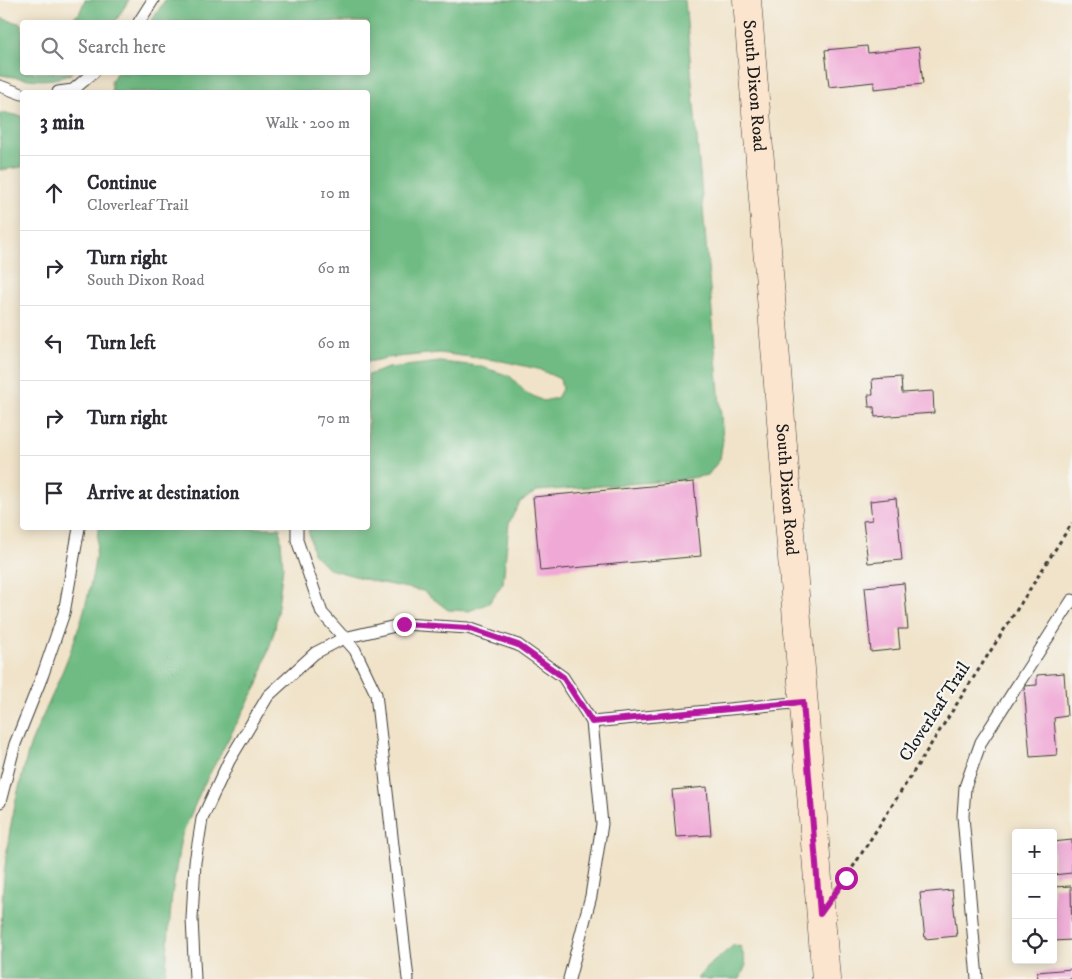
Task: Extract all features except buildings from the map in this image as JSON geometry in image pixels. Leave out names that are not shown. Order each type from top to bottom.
[{"type":"main road","name":"South Dixon Road","points":[[747,0],[826,979]]},
{"type":"lane","points":[[139,20],[153,0]]},
{"type":"lane","points":[[73,90],[90,75]]},
{"type":"lane","points":[[0,86],[20,93]]},
{"type":"lane","points":[[0,802],[15,744],[43,674],[64,614],[79,530]]},
{"type":"lane","points":[[297,530],[297,540],[322,613],[355,650],[376,694],[408,979]]},
{"type":"lane","points":[[977,979],[963,816],[965,787],[981,742],[1072,600]]},
{"type":"lane","points":[[195,979],[192,919],[195,862],[202,819],[229,761],[268,696],[315,653],[344,638],[404,624],[468,628],[518,645],[563,677],[592,722],[602,824],[591,896],[568,979]]},
{"type":"lane","points":[[592,722],[803,702]]},
{"type":"path","name":"Cloverleaf Trail","points":[[820,914],[846,878],[1072,523]]},
{"type":"green space","points":[[85,0],[129,0],[116,20],[69,20],[79,14]]},
{"type":"green space","points":[[165,0],[685,0],[723,439],[720,459],[708,475],[679,480],[537,491],[520,502],[509,523],[503,583],[489,603],[469,611],[448,610],[423,591],[376,582],[329,569],[313,553],[308,530],[370,530],[370,374],[388,368],[440,362],[479,366],[510,376],[525,392],[543,401],[557,398],[562,389],[560,379],[538,369],[502,361],[439,353],[370,362],[370,90],[112,90],[111,82],[115,75],[370,75],[370,20],[152,20]]},
{"type":"green space","points":[[0,18],[20,23],[20,75],[68,75],[46,80],[0,75]]},
{"type":"green space","points":[[0,113],[20,116],[20,167],[0,170]]},
{"type":"green space","points":[[98,530],[280,530],[283,567],[275,629],[258,684],[202,788],[181,838],[172,894],[165,979],[1,979],[2,904],[6,854],[15,804],[31,743],[57,686],[80,623],[86,604],[97,547]]},
{"type":"green space","points":[[734,945],[741,947],[746,965],[740,979],[697,979],[706,968]]},
{"type":"route","points":[[404,624],[468,628],[518,645],[563,677],[592,722],[803,702],[820,914],[846,878]]}]
